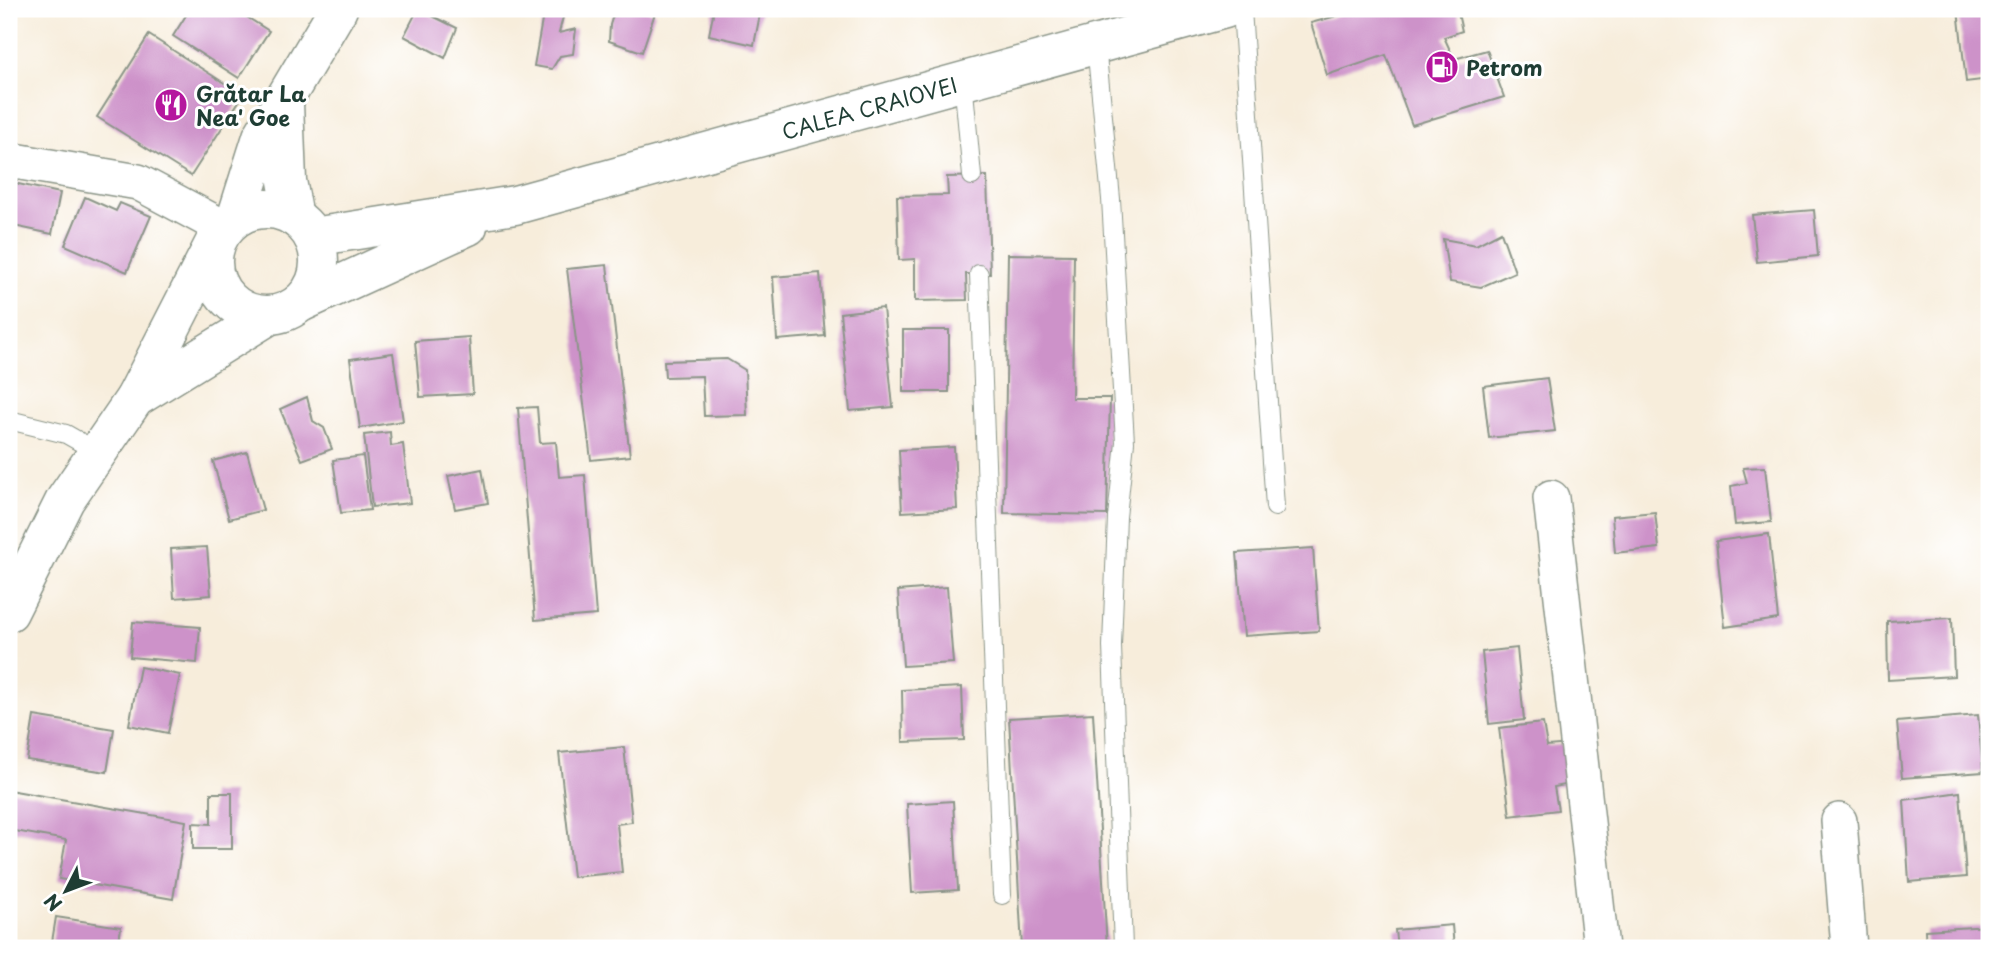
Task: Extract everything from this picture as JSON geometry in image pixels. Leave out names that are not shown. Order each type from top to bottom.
[{"type":"main road","points":[[284,97],[287,181],[304,227],[319,254],[318,271],[313,288],[285,309],[242,309],[220,292],[213,265],[262,138],[284,97],[338,9]]},
{"type":"main road","name":"CALEA CRAIOVEI","points":[[135,398],[285,309],[514,205],[1225,9]]},
{"type":"main road","name":"CALEA CRAIOVEI","points":[[304,227],[514,205]]},
{"type":"main road","points":[[226,228],[256,209],[276,209],[304,227]]},
{"type":"main road","name":"CALEA CRAIOVEI","points":[[9,612],[65,500],[96,451],[135,398],[226,228]]},
{"type":"street","points":[[9,160],[138,182],[226,228]]},
{"type":"street","points":[[1551,498],[1601,948]]},
{"type":"street","points":[[1839,821],[1849,948]]},
{"type":"lane","points":[[1242,9],[1275,507]]},
{"type":"lane","points":[[1096,45],[1111,199],[1125,442],[1117,517],[1112,646],[1123,948]]},
{"type":"lane","points":[[963,80],[972,176]]},
{"type":"lane","points":[[979,274],[1002,895]]},
{"type":"lane","points":[[9,420],[66,434],[96,451]]},
{"type":"building","points":[[190,9],[234,9],[269,31],[239,78],[173,36]]},
{"type":"building","points":[[418,9],[457,28],[445,58],[404,36]]},
{"type":"building","points":[[544,9],[565,9],[559,33],[576,29],[573,54],[560,56],[552,69],[534,66]]},
{"type":"building","points":[[615,9],[642,9],[655,13],[642,52],[609,41]]},
{"type":"building","points":[[714,9],[761,9],[754,45],[709,35]]},
{"type":"building","name":"Petrom","points":[[1362,9],[1457,9],[1462,31],[1444,37],[1454,59],[1487,50],[1504,97],[1412,125],[1386,55],[1327,75],[1311,23]]},
{"type":"building","points":[[1958,9],[1988,9],[1989,79],[1966,82]]},
{"type":"building","points":[[149,35],[243,95],[191,176],[97,117]]},
{"type":"building","points":[[987,176],[990,274],[966,274],[967,300],[915,301],[915,259],[899,260],[897,196],[948,195],[947,177]]},
{"type":"building","points":[[9,182],[60,193],[52,234],[9,225]]},
{"type":"building","points":[[85,197],[116,211],[120,203],[151,216],[127,272],[65,245]]},
{"type":"building","points":[[1814,210],[1818,256],[1757,262],[1752,215]]},
{"type":"building","points":[[1501,232],[1515,272],[1481,287],[1450,282],[1443,239],[1476,245]]},
{"type":"building","points":[[1008,254],[1074,255],[1072,398],[1110,398],[1107,515],[1004,513]]},
{"type":"building","points":[[607,265],[630,456],[591,460],[567,269]]},
{"type":"building","points":[[820,273],[825,336],[777,340],[773,277]]},
{"type":"building","points":[[883,308],[893,407],[850,411],[840,313]]},
{"type":"building","points":[[903,330],[949,330],[949,392],[903,392]]},
{"type":"building","points":[[469,337],[473,394],[420,397],[415,341]]},
{"type":"building","points":[[393,353],[403,421],[360,428],[350,359]]},
{"type":"building","points":[[727,359],[745,370],[747,415],[704,416],[702,376],[665,377],[664,361]]},
{"type":"building","points":[[1547,378],[1555,431],[1489,438],[1483,386]]},
{"type":"building","points":[[307,397],[313,421],[324,428],[332,449],[302,460],[280,409]]},
{"type":"building","points":[[537,407],[540,443],[556,442],[559,477],[585,475],[596,615],[535,620],[518,408]]},
{"type":"building","points":[[390,432],[391,446],[403,444],[410,503],[372,507],[364,435]]},
{"type":"building","points":[[954,447],[957,509],[902,512],[899,450]]},
{"type":"building","points":[[247,452],[263,510],[229,519],[213,461]]},
{"type":"building","points":[[363,456],[370,510],[341,513],[333,460]]},
{"type":"building","points":[[1765,467],[1771,522],[1735,525],[1731,486],[1747,483],[1743,468]]},
{"type":"building","points":[[482,469],[488,503],[455,509],[448,476]]},
{"type":"building","points":[[1655,512],[1659,548],[1615,553],[1612,516]]},
{"type":"building","points":[[1769,534],[1778,619],[1725,627],[1716,541]]},
{"type":"building","points":[[207,547],[211,595],[174,598],[171,549]]},
{"type":"building","points":[[1313,548],[1319,631],[1244,636],[1237,553]]},
{"type":"building","points":[[947,587],[953,663],[903,666],[898,591]]},
{"type":"building","points":[[1952,618],[1954,676],[1888,680],[1887,621]]},
{"type":"building","points":[[133,622],[200,627],[197,663],[130,657]]},
{"type":"building","points":[[1517,648],[1524,720],[1489,724],[1482,652]]},
{"type":"building","points":[[140,667],[180,675],[168,733],[129,725]]},
{"type":"building","points":[[962,687],[964,740],[903,742],[902,690]]},
{"type":"building","points":[[1093,713],[1107,948],[1022,948],[1009,718]]},
{"type":"building","points":[[1978,715],[1983,772],[1902,778],[1897,722]]},
{"type":"building","points":[[34,716],[114,729],[107,772],[27,760]]},
{"type":"building","points":[[1543,723],[1547,746],[1571,744],[1576,783],[1554,787],[1558,810],[1510,816],[1499,728]]},
{"type":"building","points":[[624,747],[632,822],[617,824],[622,872],[573,877],[559,753]]},
{"type":"building","points":[[9,790],[186,821],[173,899],[59,879],[66,840],[9,830]]},
{"type":"building","points":[[1960,792],[1966,877],[1909,882],[1904,800]]},
{"type":"building","points":[[211,793],[232,793],[232,849],[193,849],[193,823],[211,824]]},
{"type":"building","points":[[953,801],[958,890],[912,893],[907,804]]},
{"type":"building","points":[[56,917],[121,927],[118,948],[51,948]]},
{"type":"building","points":[[1452,925],[1454,948],[1397,948],[1395,930]]},
{"type":"building","points":[[1989,926],[1989,948],[1926,948],[1925,930]]},
{"type":"place","name":"Petrom","points":[[1442,67]]},
{"type":"place","name":"Grătar La Nea' Goe","points":[[171,105]]}]
